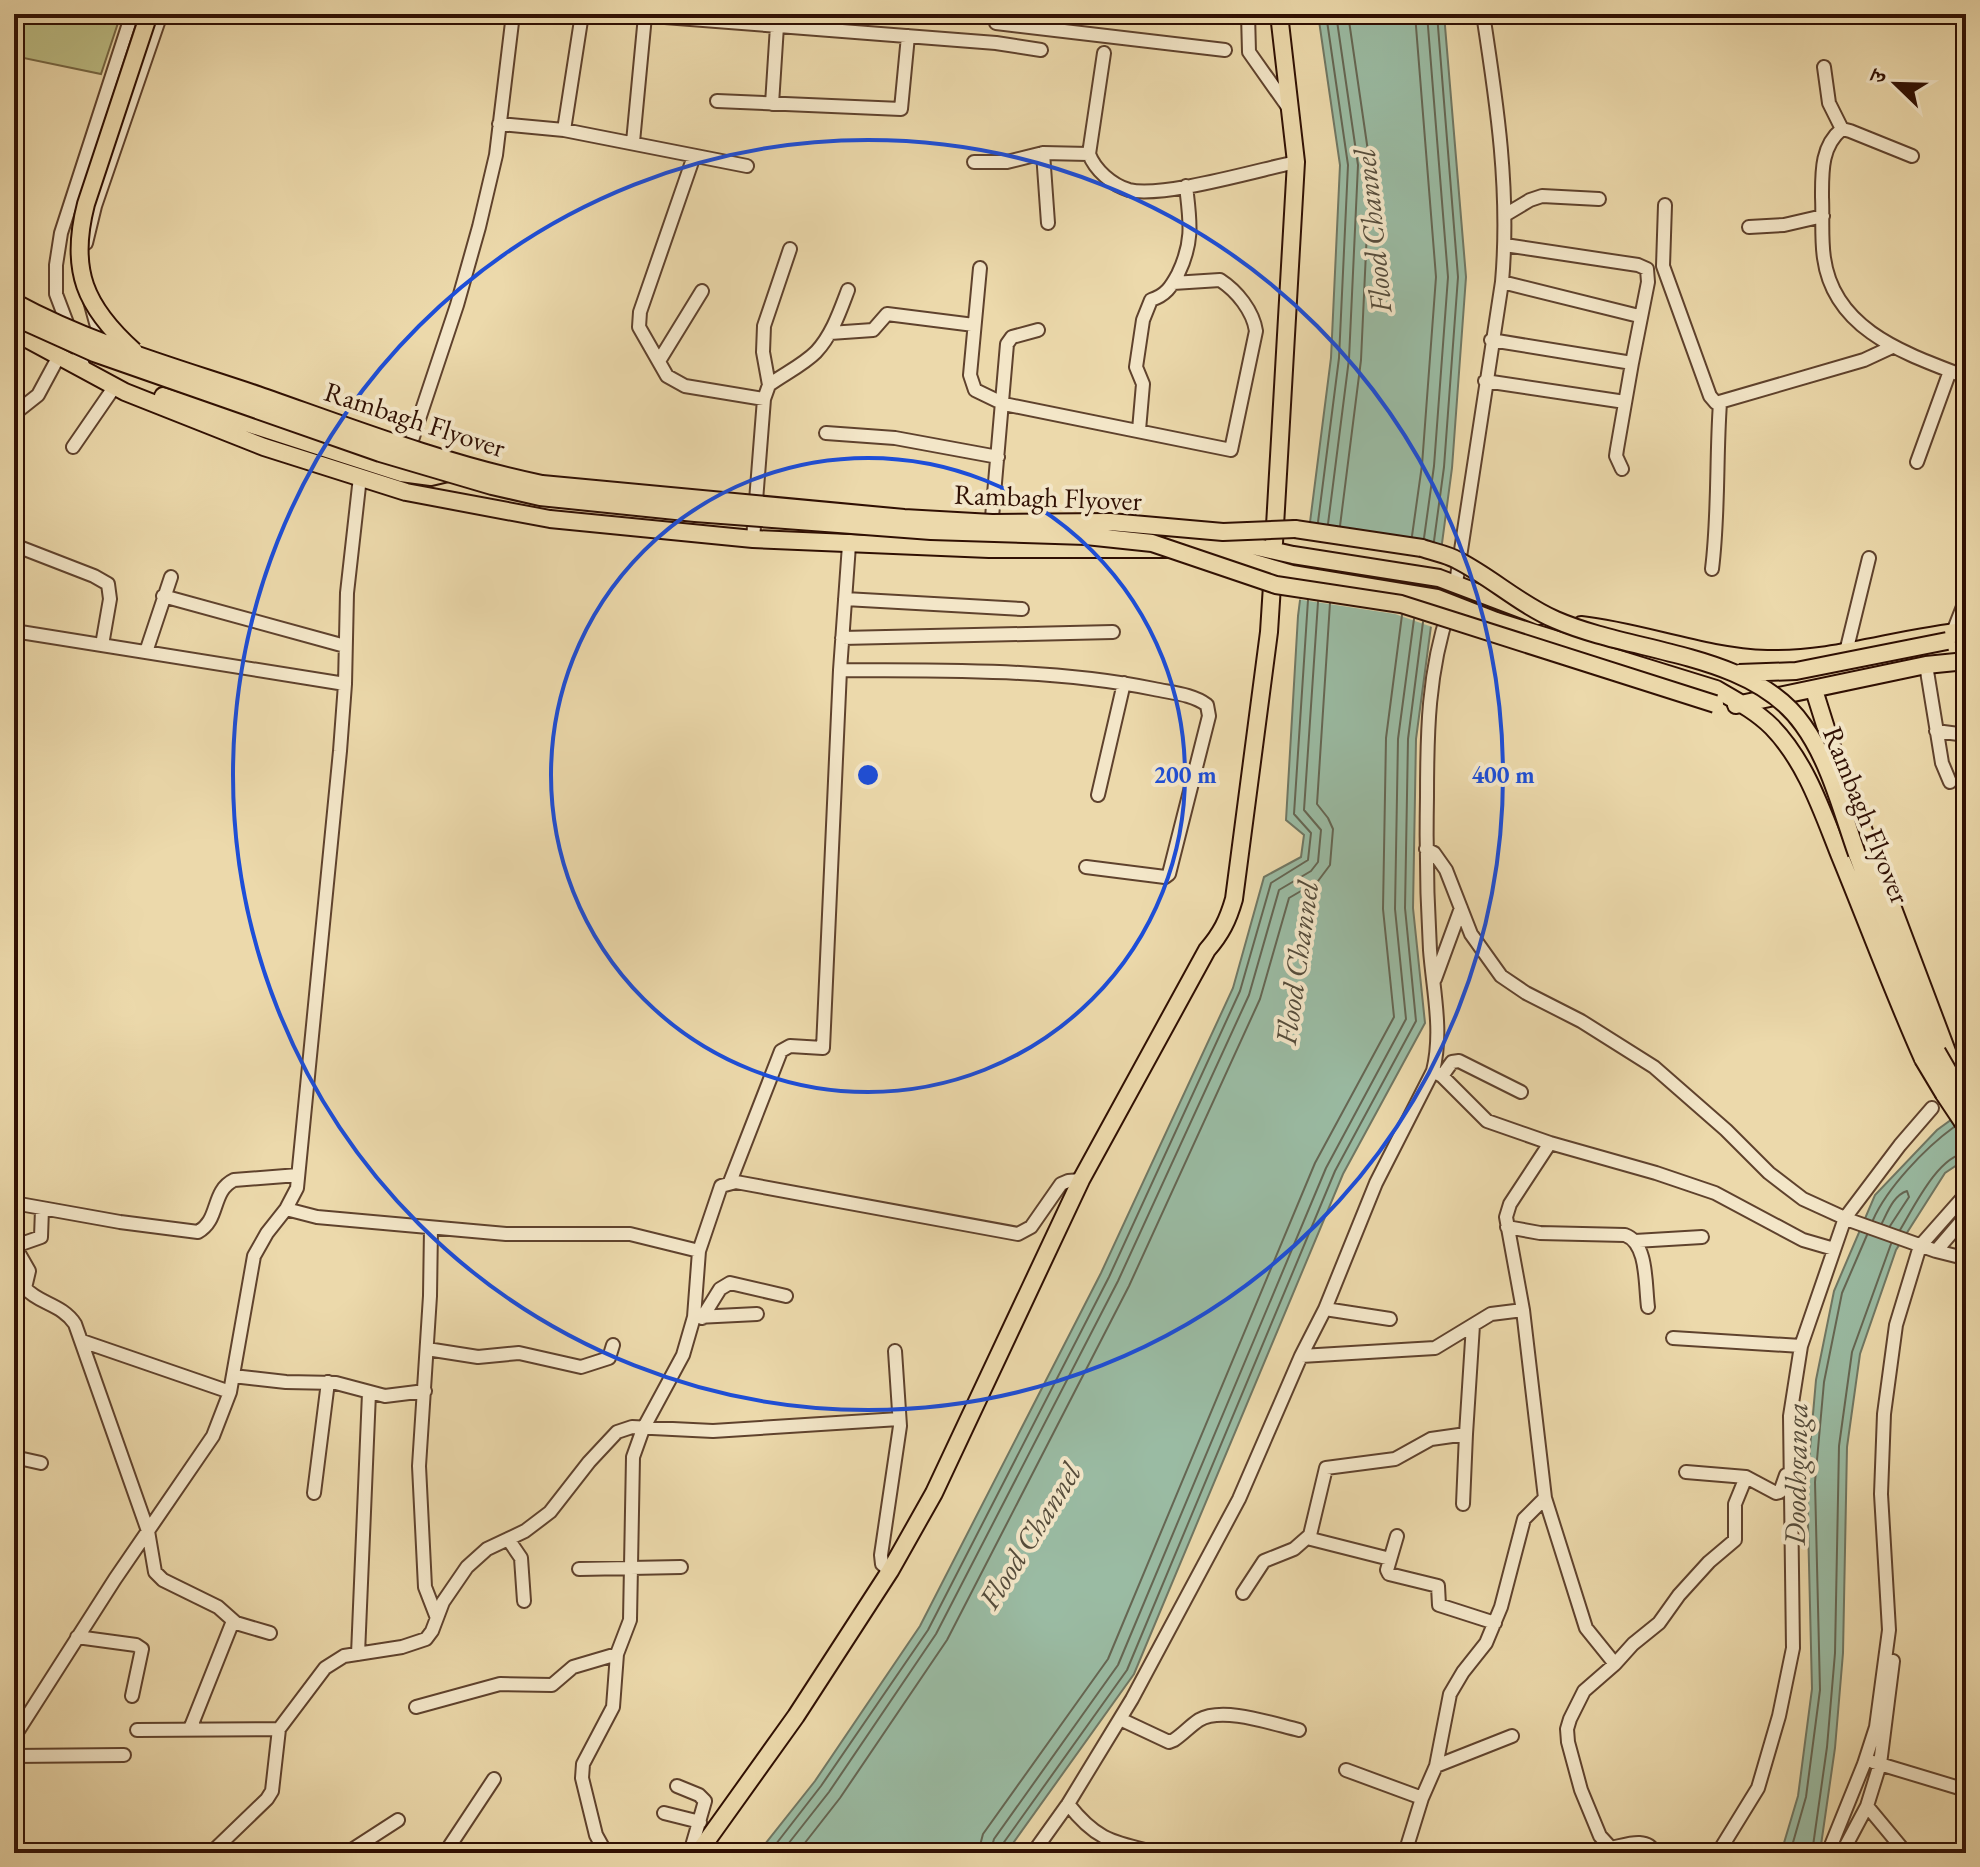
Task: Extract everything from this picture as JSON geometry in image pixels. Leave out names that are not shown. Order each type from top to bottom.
[{"type":"main road","points":[[140,356],[100,317],[79,268],[78,248],[86,204],[149,14]]},
{"type":"main road","points":[[698,1853],[796,1716],[890,1571],[934,1493],[1081,1180],[1207,950],[1222,933],[1229,916],[1234,899],[1269,632],[1296,162],[1279,14]]},
{"type":"main road","points":[[14,305],[104,351],[382,447],[535,488],[610,499],[755,513],[991,528],[1080,530],[1244,544],[1448,581],[1532,614],[1728,654],[1767,659],[1846,652],[1958,636]]},
{"type":"main road","name":"Rambagh Flyover","points":[[14,305],[140,356],[409,449],[493,474],[594,490],[992,523],[1110,522],[1223,532],[1295,529],[1422,548],[1454,558],[1555,620],[1606,639],[1737,673],[1779,698],[1803,723],[1828,775],[1930,1056]]},
{"type":"main road","name":"Rambagh Flyover","points":[[14,317],[94,353],[380,453],[540,497],[634,508],[931,531],[1086,536],[1152,543],[1276,585],[1401,604],[1726,707],[1926,665],[1966,661]]},
{"type":"main road","points":[[14,332],[134,395],[264,447],[406,492],[550,519],[753,539],[849,545],[1180,549],[1220,553],[1292,574],[1444,600],[1510,625],[1716,689],[1743,704],[1770,725],[1799,762],[1817,799],[1895,998],[1930,1056],[1966,1100]]},
{"type":"main road","points":[[134,395],[143,389],[401,473],[431,477],[448,473]]},
{"type":"main road","points":[[1737,673],[1796,671],[1958,636]]},
{"type":"main road","points":[[1867,648],[1876,677]]},
{"type":"main road","points":[[1811,690],[1812,713],[1905,949],[1900,968]]},
{"type":"main road","points":[[1811,690],[1961,1073]]},
{"type":"main road","points":[[1930,1056],[1944,1094],[1966,1127]]},
{"type":"street","points":[[84,368],[56,294],[56,265],[61,233],[132,14]]},
{"type":"street","points":[[104,351],[93,322],[87,285],[86,243],[95,206],[161,14]]},
{"type":"street","points":[[409,449],[464,279],[496,155],[513,14]]},
{"type":"street","points":[[564,130],[582,14]]},
{"type":"street","points":[[626,14],[908,36],[1041,50]]},
{"type":"street","points":[[996,14],[996,23],[1225,50]]},
{"type":"street","points":[[1248,14],[1249,52],[1291,112]]},
{"type":"street","points":[[1448,581],[1502,282],[1505,245],[1499,120],[1483,14]]},
{"type":"street","points":[[633,142],[645,16]]},
{"type":"street","points":[[772,104],[777,26]]},
{"type":"street","points":[[717,101],[901,109],[908,36]]},
{"type":"street","points":[[1104,53],[1089,154],[1098,171],[1130,190],[1164,191],[1296,162]]},
{"type":"street","points":[[1824,67],[1829,103],[1842,129],[1912,156]]},
{"type":"street","points":[[499,124],[564,130],[747,166]]},
{"type":"street","points":[[1842,129],[1830,143],[1823,161],[1824,258],[1834,289],[1861,327],[1892,347],[1966,377]]},
{"type":"street","points":[[974,162],[1007,162],[1043,153],[1089,154]]},
{"type":"street","points":[[1043,153],[1048,223]]},
{"type":"street","points":[[694,156],[638,320],[642,334],[667,376],[678,384],[764,399]]},
{"type":"street","points":[[1139,430],[1143,384],[1136,367],[1143,320],[1151,300],[1166,294],[1173,283],[1190,243],[1186,186]]},
{"type":"street","points":[[1505,215],[1542,196],[1599,199]]},
{"type":"street","points":[[1665,205],[1663,266],[1710,396],[1716,403],[1864,360],[1892,347]]},
{"type":"street","points":[[1749,227],[1784,225],[1823,216]]},
{"type":"street","points":[[1505,245],[1647,269],[1648,282],[1639,316],[1616,456],[1622,469]]},
{"type":"street","points":[[753,539],[764,399],[769,385],[763,352],[764,326],[790,249]]},
{"type":"street","points":[[980,268],[971,384],[982,395],[1004,404],[1231,450],[1256,331],[1255,320],[1242,301],[1220,280],[1173,283]]},
{"type":"street","points":[[1502,282],[1639,316]]},
{"type":"street","points":[[769,385],[814,354],[830,333],[848,290]]},
{"type":"street","points":[[659,361],[702,291]]},
{"type":"street","points":[[830,333],[873,330],[887,314],[974,325]]},
{"type":"street","points":[[989,549],[1009,340],[1019,334],[1038,330]]},
{"type":"street","points":[[1491,340],[1632,363]]},
{"type":"street","points":[[14,414],[38,395],[59,356]]},
{"type":"street","points":[[1917,462],[1950,371]]},
{"type":"street","points":[[1485,381],[1625,402]]},
{"type":"street","points":[[73,447],[115,386]]},
{"type":"street","points":[[1712,569],[1719,494],[1716,455],[1720,403]]},
{"type":"street","points":[[826,433],[895,438],[998,457]]},
{"type":"street","points":[[16,1730],[213,1436],[230,1392],[254,1256],[297,1188],[345,684],[347,593],[360,477]]},
{"type":"street","points":[[14,545],[108,584],[110,599],[102,645]]},
{"type":"street","points":[[730,1182],[781,1051],[790,1046],[823,1048],[840,670],[849,545]]},
{"type":"street","points":[[1846,652],[1869,558]]},
{"type":"street","points":[[146,652],[171,577]]},
{"type":"street","points":[[163,596],[345,646]]},
{"type":"street","points":[[845,599],[1022,609]]},
{"type":"street","points":[[1958,636],[1966,599]]},
{"type":"street","points":[[1444,600],[1429,699],[1426,849],[1438,1074],[1481,1117],[1550,1143],[1715,1193],[1803,1240],[1834,1249]]},
{"type":"street","points":[[14,631],[345,684]]},
{"type":"street","points":[[842,638],[1113,632]]},
{"type":"street","points":[[1926,665],[1942,763],[1950,782]]},
{"type":"street","points":[[840,670],[1024,673],[1124,683],[1200,700],[1207,705],[1209,716],[1169,874],[1165,877],[1086,867]]},
{"type":"street","points":[[1098,795],[1124,683]]},
{"type":"street","points":[[1936,731],[1966,735]]},
{"type":"street","points":[[1426,849],[1434,853],[1446,870],[1471,934],[1501,976],[1654,1067],[1726,1130],[1769,1173],[1803,1199],[1914,1244],[1960,1257],[1966,1254]]},
{"type":"street","points":[[1433,982],[1461,908]]},
{"type":"street","points":[[1033,1853],[1068,1804],[1120,1719],[1239,1499],[1301,1356],[1325,1309],[1376,1183],[1438,1074],[1452,1062],[1459,1061],[1521,1092]]},
{"type":"street","points":[[1718,1853],[1758,1788],[1779,1716],[1793,1648],[1790,1416],[1801,1346],[1847,1219],[1900,1145],[1932,1108]]},
{"type":"street","points":[[1550,1143],[1510,1204],[1507,1227],[1523,1310],[1545,1498],[1586,1628],[1615,1664]]},
{"type":"street","points":[[14,1203],[198,1232],[207,1227],[213,1217],[220,1191],[234,1180],[298,1175]]},
{"type":"street","points":[[698,1318],[699,1251],[717,1193],[721,1186],[730,1182],[1018,1234],[1031,1227],[1061,1184],[1081,1180]]},
{"type":"street","points":[[1834,1852],[1867,1806],[1880,1764],[1891,1689],[1893,1651],[1881,1494],[1884,1414],[1896,1325],[1914,1244],[1966,1194]]},
{"type":"street","points":[[42,1209],[41,1237],[21,1244],[17,1250],[28,1267],[25,1288],[69,1316],[82,1341],[148,1531],[152,1566],[158,1577],[218,1607],[233,1621],[270,1633]]},
{"type":"street","points":[[286,1209],[317,1217],[431,1228],[523,1234],[613,1232],[699,1251]]},
{"type":"street","points":[[1936,1251],[1966,1216]]},
{"type":"street","points":[[1507,1227],[1540,1233],[1625,1235],[1635,1241],[1702,1237]]},
{"type":"street","points":[[431,1228],[419,1466],[425,1587],[437,1618]]},
{"type":"street","points":[[1635,1241],[1642,1259],[1648,1307]]},
{"type":"street","points":[[606,1853],[596,1835],[582,1778],[583,1764],[613,1707],[617,1654],[630,1620],[633,1457],[643,1429],[683,1355],[698,1318],[720,1289],[730,1283],[786,1296]]},
{"type":"street","points":[[1325,1309],[1390,1319]]},
{"type":"street","points":[[1301,1356],[1435,1348],[1491,1314],[1523,1310]]},
{"type":"street","points":[[698,1318],[757,1314]]},
{"type":"street","points":[[1463,1504],[1473,1325]]},
{"type":"street","points":[[1673,1338],[1801,1346]]},
{"type":"street","points":[[82,1341],[230,1392]]},
{"type":"street","points":[[427,1349],[478,1357],[519,1353],[581,1367],[609,1358],[613,1345]]},
{"type":"street","points":[[890,1571],[882,1564],[881,1555],[899,1419],[895,1351]]},
{"type":"street","points":[[233,1376],[272,1381],[328,1382],[385,1396],[425,1391]]},
{"type":"street","points":[[314,1493],[328,1382]]},
{"type":"street","points":[[358,1654],[369,1393]]},
{"type":"street","points":[[211,1853],[272,1791],[279,1729],[325,1668],[344,1656],[416,1644],[426,1639],[450,1591],[467,1567],[487,1549],[525,1531],[550,1512],[617,1432],[627,1428],[713,1431],[899,1419]]},
{"type":"street","points":[[1243,1593],[1264,1561],[1294,1549],[1312,1531],[1326,1468],[1395,1459],[1431,1439],[1466,1434]]},
{"type":"street","points":[[1686,1472],[1746,1477],[1772,1493],[1780,1492],[1791,1452]]},
{"type":"street","points":[[14,1457],[41,1463]]},
{"type":"street","points":[[1655,1853],[1646,1843],[1611,1848],[1600,1836],[1581,1790],[1567,1729],[1584,1691],[1659,1623],[1709,1562],[1735,1540],[1735,1504],[1746,1477]]},
{"type":"street","points":[[1405,1853],[1422,1798],[1436,1766],[1450,1694],[1486,1643],[1501,1607],[1524,1519],[1545,1498]]},
{"type":"street","points":[[1397,1536],[1387,1570],[1389,1574],[1438,1586],[1439,1605],[1495,1623]]},
{"type":"street","points":[[1307,1538],[1390,1559]]},
{"type":"street","points":[[508,1539],[521,1558],[524,1601]]},
{"type":"street","points":[[579,1569],[681,1567]]},
{"type":"street","points":[[190,1729],[233,1621]]},
{"type":"street","points":[[1834,1852],[1876,1727],[1889,1630]]},
{"type":"street","points":[[77,1637],[136,1645],[142,1649],[132,1696]]},
{"type":"street","points":[[416,1707],[500,1684],[552,1685],[573,1667],[617,1654]]},
{"type":"street","points":[[1120,1719],[1169,1742],[1200,1719],[1216,1715],[1299,1730]]},
{"type":"street","points":[[137,1730],[279,1729]]},
{"type":"street","points":[[1436,1766],[1512,1736]]},
{"type":"street","points":[[14,1756],[124,1755]]},
{"type":"street","points":[[1865,1761],[1966,1790]]},
{"type":"street","points":[[1346,1770],[1422,1798]]},
{"type":"street","points":[[445,1853],[480,1805],[494,1779]]},
{"type":"street","points":[[677,1786],[703,1798],[700,1822],[690,1853]]},
{"type":"street","points":[[1068,1804],[1084,1825],[1099,1836],[1157,1853]]},
{"type":"street","points":[[1867,1806],[1906,1853]]},
{"type":"street","points":[[664,1813],[700,1822]]},
{"type":"street","points":[[347,1853],[398,1820]]},
{"type":"green space","points":[[14,14],[121,14],[101,74],[14,56]]},
{"type":"water","name":"Flood Channel","points":[[1318,14],[1444,14],[1466,277],[1452,468],[1416,739],[1413,908],[1425,1023],[1343,1174],[1134,1674],[1006,1853],[758,1853],[815,1781],[920,1626],[1101,1273],[1233,988],[1264,877],[1301,857],[1304,835],[1286,820],[1298,616],[1331,358],[1340,165]]},
{"type":"water","points":[[1966,1109],[1966,1159],[1945,1173],[1896,1250],[1860,1354],[1847,1447],[1843,1653],[1835,1748],[1820,1852],[1781,1853],[1798,1796],[1812,1689],[1807,1482],[1816,1380],[1834,1291],[1875,1195],[1937,1130]]},
{"type":"pier","points":[[1305,528],[1445,551],[1435,628],[1395,614],[1296,599]]},
{"type":"water label","name":"Doodhganga","points":[[1796,1474]]}]
